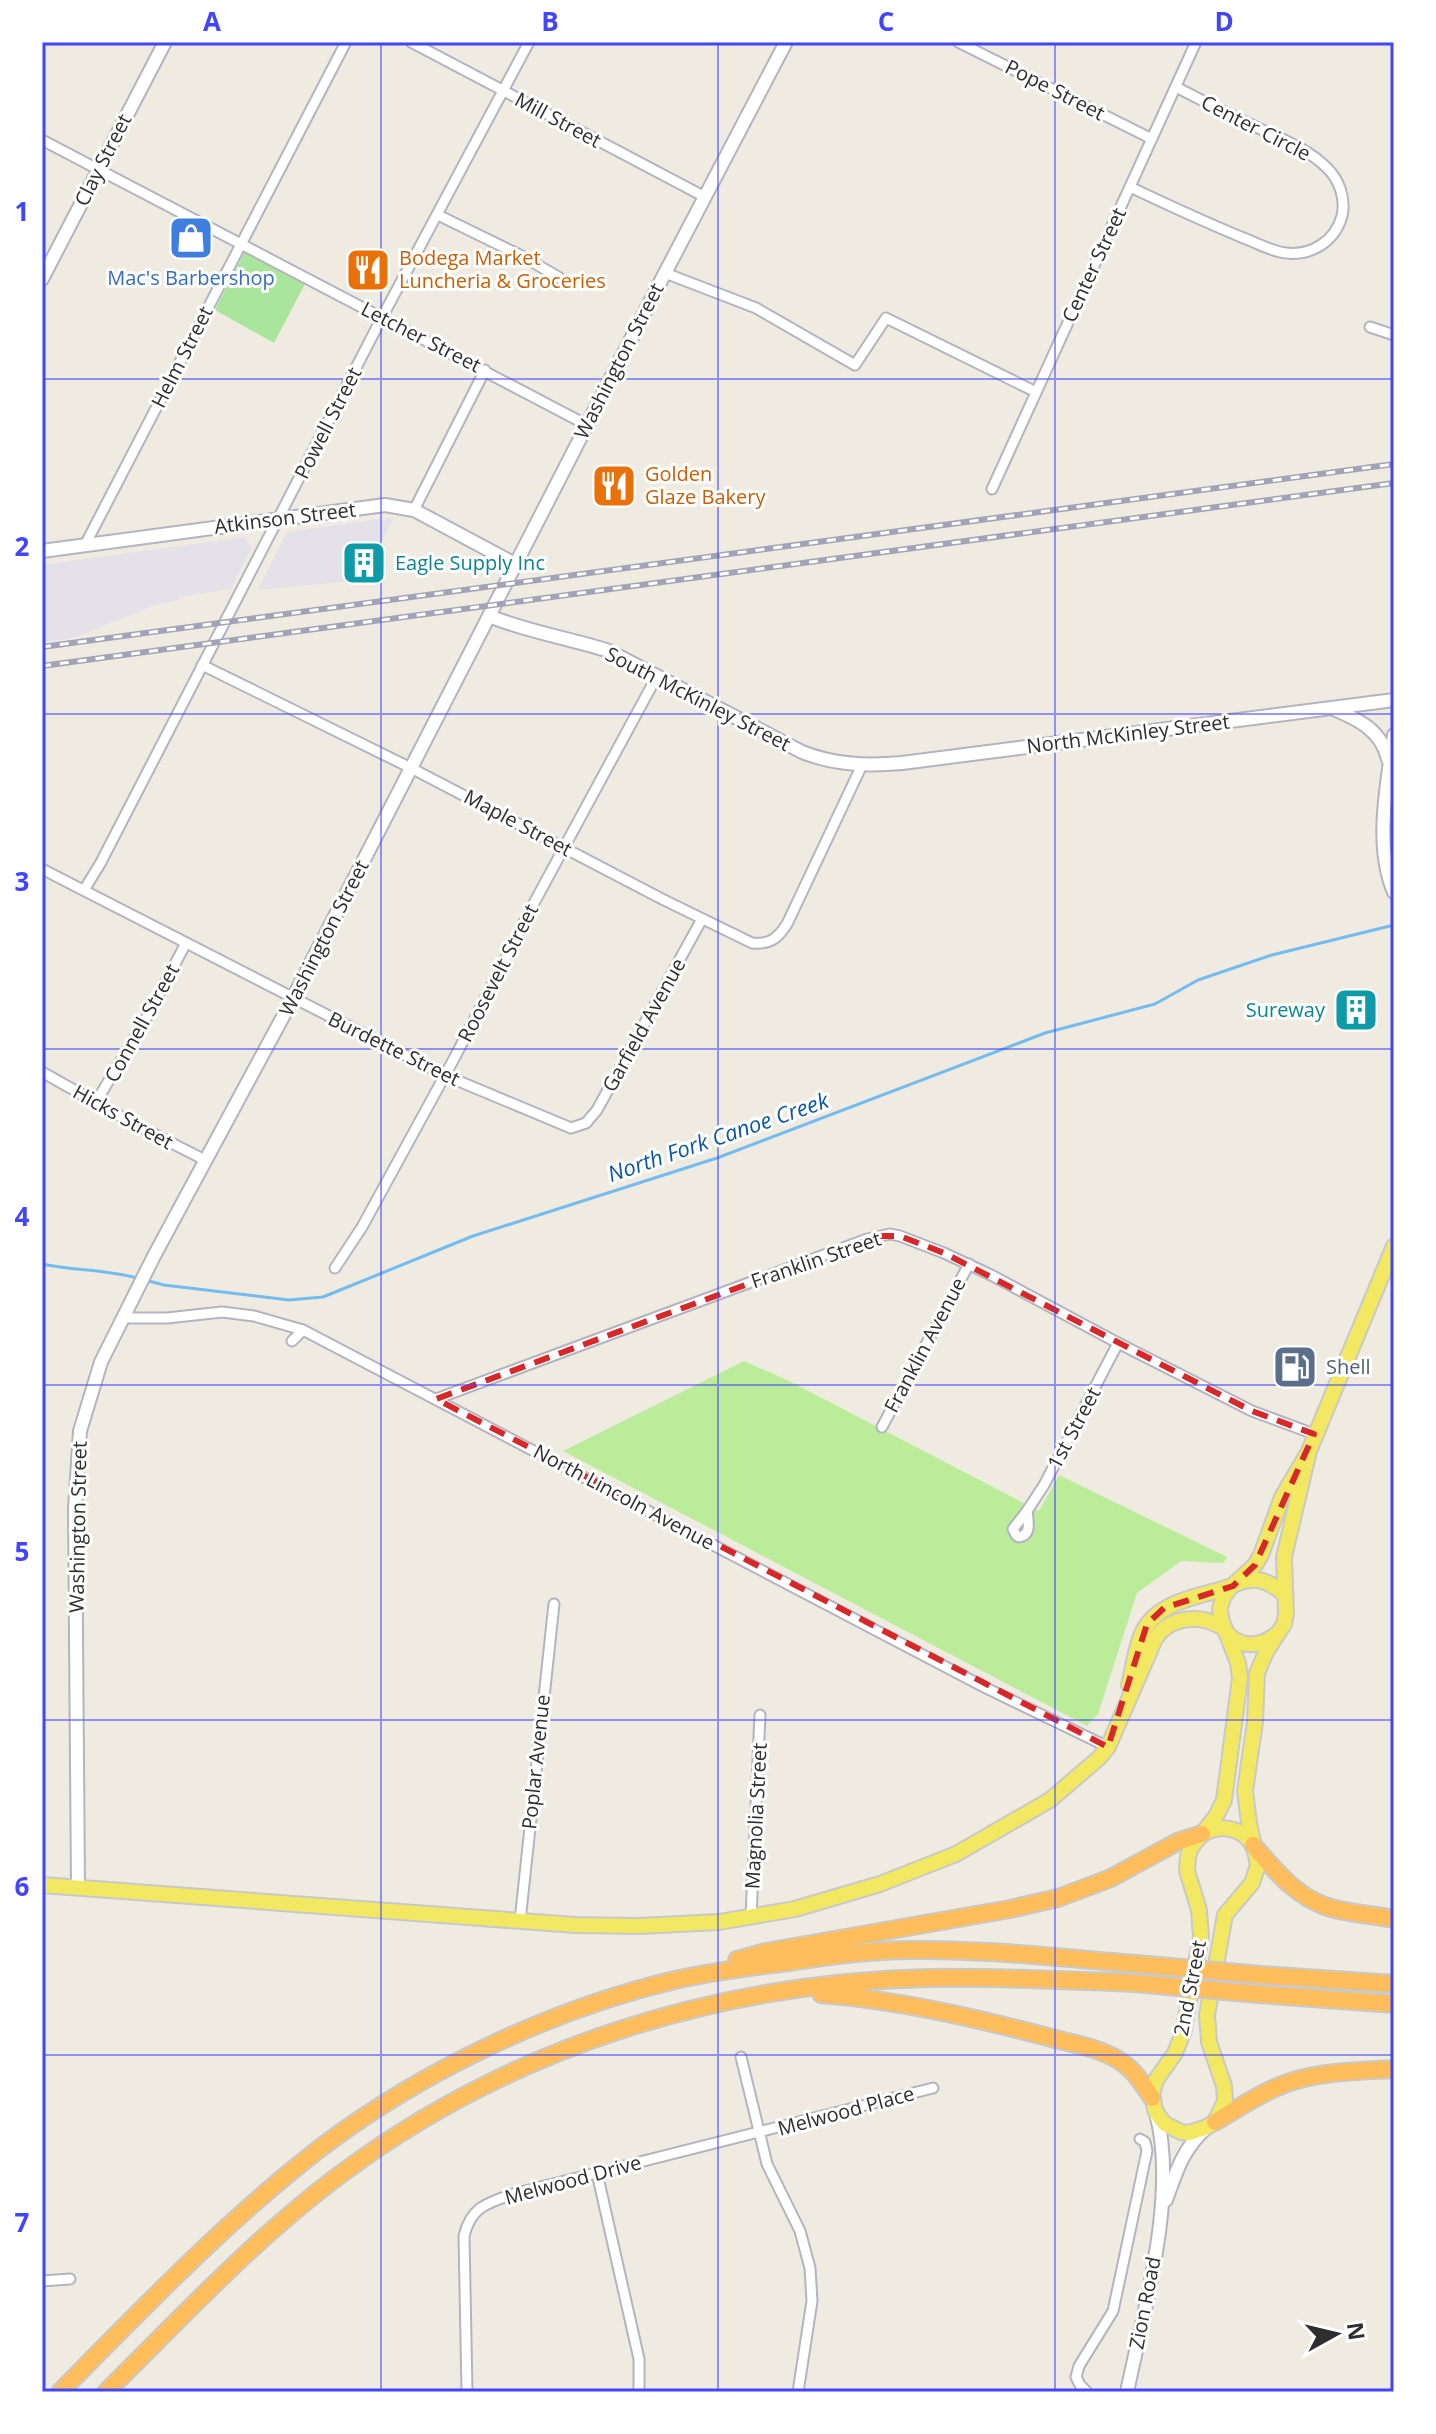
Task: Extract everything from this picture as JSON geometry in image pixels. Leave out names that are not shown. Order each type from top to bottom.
[{"type":"highway","points":[[60,2392],[156,2296],[277,2184],[352,2126],[459,2062],[571,2012],[766,1952],[1058,1898],[1111,1878],[1177,1842],[1202,1834]]},
{"type":"highway","points":[[1253,1845],[1292,1888],[1308,1898],[1340,1910],[1394,1919]]},
{"type":"highway","points":[[636,1990],[713,1972],[837,1955],[909,1950],[986,1951],[1394,1984]]},
{"type":"highway","points":[[106,2392],[281,2222],[342,2173],[416,2123],[510,2071],[570,2046],[657,2018],[747,1997],[858,1982],[927,1978],[1134,1983],[1394,2004]]},
{"type":"highway","points":[[747,1997],[850,1996],[898,2002],[1012,2028],[1118,2059],[1132,2071],[1154,2104]]},
{"type":"highway","points":[[1211,2125],[1256,2098],[1291,2082],[1336,2073],[1394,2069]]},
{"type":"main road","name":"2nd Street","points":[[1211,2125],[1223,2108],[1225,2095],[1209,2042],[1207,2015],[1225,1915],[1257,1874],[1257,1855],[1245,1791],[1260,1663],[1284,1624],[1284,1557],[1314,1434],[1394,1246]]},
{"type":"main road","name":"2nd Street","points":[[1154,2104],[1159,2075],[1179,2046],[1201,1937],[1197,1900],[1187,1871],[1188,1856],[1224,1800],[1239,1693],[1238,1663],[1221,1619],[1220,1608],[1223,1598],[1261,1555],[1282,1497],[1309,1451]]},
{"type":"main road","points":[[1122,1713],[1141,1636],[1147,1624],[1164,1608],[1248,1579],[1262,1580],[1284,1594]]},
{"type":"main road","points":[[42,1885],[520,1921],[639,1926],[719,1922],[795,1909],[880,1884],[956,1854],[1050,1800],[1088,1769],[1108,1747],[1155,1639],[1167,1625],[1186,1620],[1217,1624],[1232,1638],[1252,1645],[1274,1636]]},
{"type":"main road","points":[[1202,1834],[1215,1829],[1232,1829],[1246,1836],[1253,1845]]},
{"type":"main road","points":[[1154,2104],[1165,2124],[1181,2132],[1189,2133],[1211,2125]]},
{"type":"street","name":"Clay Street","points":[[42,279],[165,42]]},
{"type":"street","name":"Helm Street","points":[[85,545],[346,42]]},
{"type":"street","name":"Mill Street","points":[[411,42],[705,197]]},
{"type":"street","name":"Powell Street","points":[[84,890],[529,42]]},
{"type":"street","name":"Washington Street","points":[[78,1887],[75,1537],[80,1431],[101,1362],[154,1256],[293,998],[786,42]]},
{"type":"street","name":"Pope Street","points":[[958,42],[1152,139]]},
{"type":"street","name":"Center Street","points":[[992,489],[1176,87],[1192,43]]},
{"type":"street","name":"Center Circle","points":[[1130,187],[1229,232],[1285,253],[1306,253],[1316,249],[1333,236],[1338,226],[1343,207],[1340,188],[1322,163],[1293,145],[1176,87]]},
{"type":"street","name":"Letcher Street","points":[[42,140],[587,425]]},
{"type":"street","points":[[438,215],[560,278]]},
{"type":"street","points":[[665,273],[756,308],[855,365],[886,318],[1036,392]]},
{"type":"street","points":[[1370,327],[1394,335]]},
{"type":"street","points":[[414,510],[485,370]]},
{"type":"street","name":"Atkinson Street","points":[[42,551],[385,505],[414,510],[515,564]]},
{"type":"street","name":"South McKinley Street","points":[[489,616],[529,631],[609,651],[802,752],[832,761],[862,765]]},
{"type":"street","name":"Maple Street","points":[[202,665],[752,943],[770,942],[787,924],[862,765]]},
{"type":"street","name":"Roosevelt Street","points":[[335,1268],[362,1227],[657,676]]},
{"type":"street","name":"North McKinley Street","points":[[862,765],[902,763],[1394,700]]},
{"type":"street","points":[[1331,708],[1372,729],[1384,746],[1389,770]]},
{"type":"street","points":[[1394,735],[1383,851],[1394,892]]},
{"type":"street","name":"Burdette Street","points":[[42,869],[444,1075],[564,1126],[580,1126]]},
{"type":"street","name":"Garfield Avenue","points":[[580,1126],[597,1110],[702,919]]},
{"type":"street","name":"Connell Street","points":[[96,1102],[147,1017],[186,943]]},
{"type":"street","name":"Hicks Street","points":[[42,1072],[205,1160]]},
{"type":"street","name":"Franklin Street","points":[[436,1399],[890,1234],[911,1239],[969,1264],[1252,1411],[1314,1434]]},
{"type":"street","name":"Franklin Avenue","points":[[882,1427],[969,1264]]},
{"type":"street","name":"North Lincoln Avenue","points":[[123,1318],[167,1318],[222,1312],[254,1316],[303,1330],[988,1689],[1108,1747]]},
{"type":"street","points":[[292,1341],[303,1330]]},
{"type":"street","name":"1st Street","points":[[1027,1511],[1044,1485],[1118,1343]]},
{"type":"street","name":"Poplar Avenue","points":[[520,1921],[554,1604]]},
{"type":"street","name":"Magnolia Street","points":[[751,1917],[760,1715]]},
{"type":"street","points":[[741,2057],[758,2133],[773,2178],[800,2231],[810,2268],[812,2301],[798,2392]]},
{"type":"street","name":"Melwood Place","points":[[758,2133],[933,2088]]},
{"type":"street","name":"Zion Road","points":[[1127,2392],[1161,2215],[1163,2158],[1154,2104]]},
{"type":"street","name":"Zion Road","points":[[1161,2215],[1183,2154],[1194,2139],[1211,2125]]},
{"type":"street","name":"Melwood Drive","points":[[467,2392],[464,2248],[471,2216],[488,2203],[758,2133]]},
{"type":"street","points":[[1087,2392],[1076,2377],[1079,2366],[1113,2311],[1147,2151],[1145,2142],[1140,2139]]},
{"type":"street","points":[[597,2173],[639,2359],[639,2392]]},
{"type":"street","points":[[42,2281],[70,2279]]},
{"type":"highlighted area","points":[[878,1236],[900,1236],[944,1253],[1252,1411],[1314,1434],[1255,1565],[1233,1586],[1164,1608],[1147,1624],[1108,1747],[436,1399]]},
{"type":"shaded area","points":[[394,517],[363,580],[258,590],[287,532]]},
{"type":"shaded area","points":[[245,537],[252,547],[231,589],[179,597],[179,600],[161,603],[76,637],[42,643],[42,565]]},
{"type":"green space","points":[[245,251],[306,282],[274,343],[215,310]]},
{"type":"green space","points":[[744,1361],[789,1381],[1039,1511],[1059,1475],[1227,1557],[1223,1563],[1181,1561],[1137,1593],[1098,1714],[1087,1726],[563,1451]]},
{"type":"waterway","name":"North Fork Canoe Creek","points":[[145,1280],[289,1300],[323,1297],[473,1236],[717,1158],[1045,1033],[1155,1004],[1198,980],[1272,955],[1394,925]]},
{"type":"waterway","name":"North Fork Canoe Creek","points":[[42,1264],[137,1278]]},
{"type":"railway","points":[[42,647],[1394,464]]},
{"type":"railway","points":[[42,666],[1394,483]]},
{"type":"place","name":"Mac's Barbershop","points":[[191,238]]},
{"type":"place","name":"Bodega Market Luncheria & Groceries","points":[[368,270]]},
{"type":"place","name":"Golden Glaze Bakery","points":[[614,486]]},
{"type":"place","name":"Eagle Supply Inc","points":[[364,563]]},
{"type":"place","name":"Sureway","points":[[1356,1010]]},
{"type":"place","name":"Shell","points":[[1295,1367]]}]
